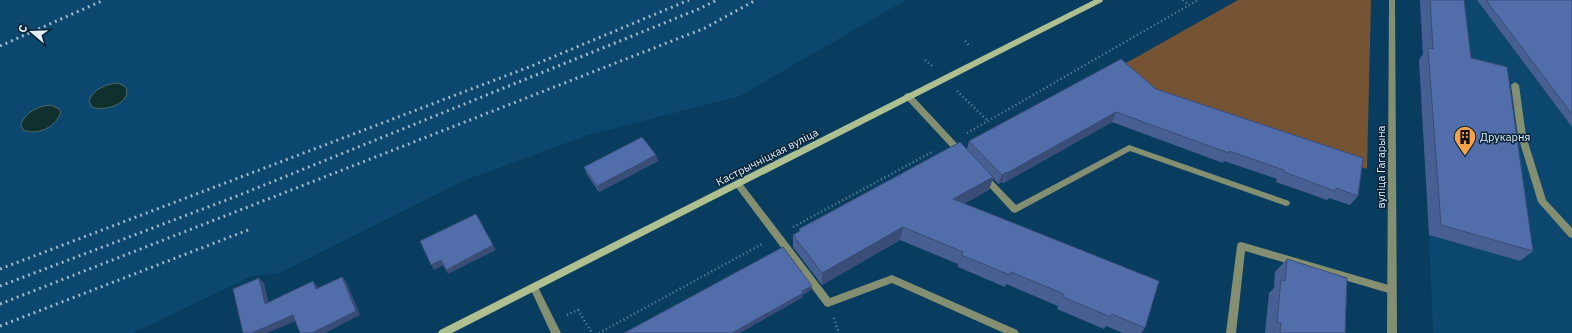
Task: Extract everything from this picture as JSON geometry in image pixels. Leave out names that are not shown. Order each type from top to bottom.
[{"type":"main road","name":"Кастрычніцкая вуліца","points":[[443,333],[1100,0]]},
{"type":"street","name":"вуліца Гагарына","points":[[1392,0],[1392,333]]},
{"type":"street","points":[[1514,85],[1522,136],[1542,202],[1572,234]]},
{"type":"street","points":[[908,96],[967,159]]},
{"type":"street","points":[[978,170],[1015,210],[1129,148],[1286,203]]},
{"type":"street","points":[[738,184],[828,303],[892,279],[1014,333]]},
{"type":"street","points":[[1231,333],[1241,246],[1392,290]]},
{"type":"street","points":[[534,288],[556,333]]},
{"type":"path","points":[[1183,0],[1189,5]]},
{"type":"path","points":[[599,333],[951,142],[1198,0]]},
{"type":"shaded area","points":[[0,0],[906,0],[740,96],[585,136],[463,181],[280,273],[252,276],[133,333],[0,333]]},
{"type":"shaded area","points":[[1238,0],[1371,0],[1367,169],[1154,97],[1119,67]]},
{"type":"shaded area","points":[[1420,0],[1572,0],[1572,333],[1433,333]]},
{"type":"shaded area","points":[[118,83],[126,87],[127,93],[121,102],[110,107],[92,107],[89,101],[97,90],[105,86]]},
{"type":"shaded area","points":[[51,105],[59,109],[61,112],[59,117],[51,126],[35,132],[23,130],[21,124],[26,116],[33,110]]},
{"type":"building","name":"Друкарня","points":[[1430,0],[1464,0],[1471,58],[1507,67],[1533,251],[1441,225],[1428,48],[1433,49]]},
{"type":"building","points":[[1486,0],[1572,0],[1572,114]]},
{"type":"building","points":[[1121,59],[1156,89],[1363,158],[1358,196],[1336,188],[1335,191],[1284,172],[1284,170],[1229,151],[1229,153],[1116,112],[1002,175],[969,141]]},
{"type":"building","points":[[642,137],[656,155],[597,186],[584,167]]},
{"type":"building","points":[[960,142],[993,177],[953,199],[1159,281],[1145,328],[1112,314],[1111,317],[1063,297],[1064,294],[1011,272],[1010,275],[961,255],[963,252],[903,227],[822,273],[793,235],[800,231],[799,229]]},
{"type":"building","points":[[476,214],[493,245],[446,270],[441,260],[431,265],[420,241]]},
{"type":"building","points":[[783,247],[812,286],[802,291],[803,293],[732,333],[624,333]]},
{"type":"building","points":[[1287,259],[1347,278],[1345,333],[1280,333],[1281,323],[1277,322],[1281,280],[1285,281]]},
{"type":"building","points":[[342,277],[356,311],[312,333],[300,333],[293,315],[252,333],[243,333],[233,289],[259,278],[265,304],[313,281],[316,289]]},
{"type":"railway","points":[[0,46],[104,0]]},
{"type":"railway","points":[[0,269],[529,67],[689,0]]},
{"type":"railway","points":[[0,286],[237,196],[699,9],[717,0]]},
{"type":"railway","points":[[0,304],[705,28],[756,0]]},
{"type":"railway","points":[[0,326],[248,230]]},
{"type":"place","name":"Друкарня","points":[[1465,156]]}]
